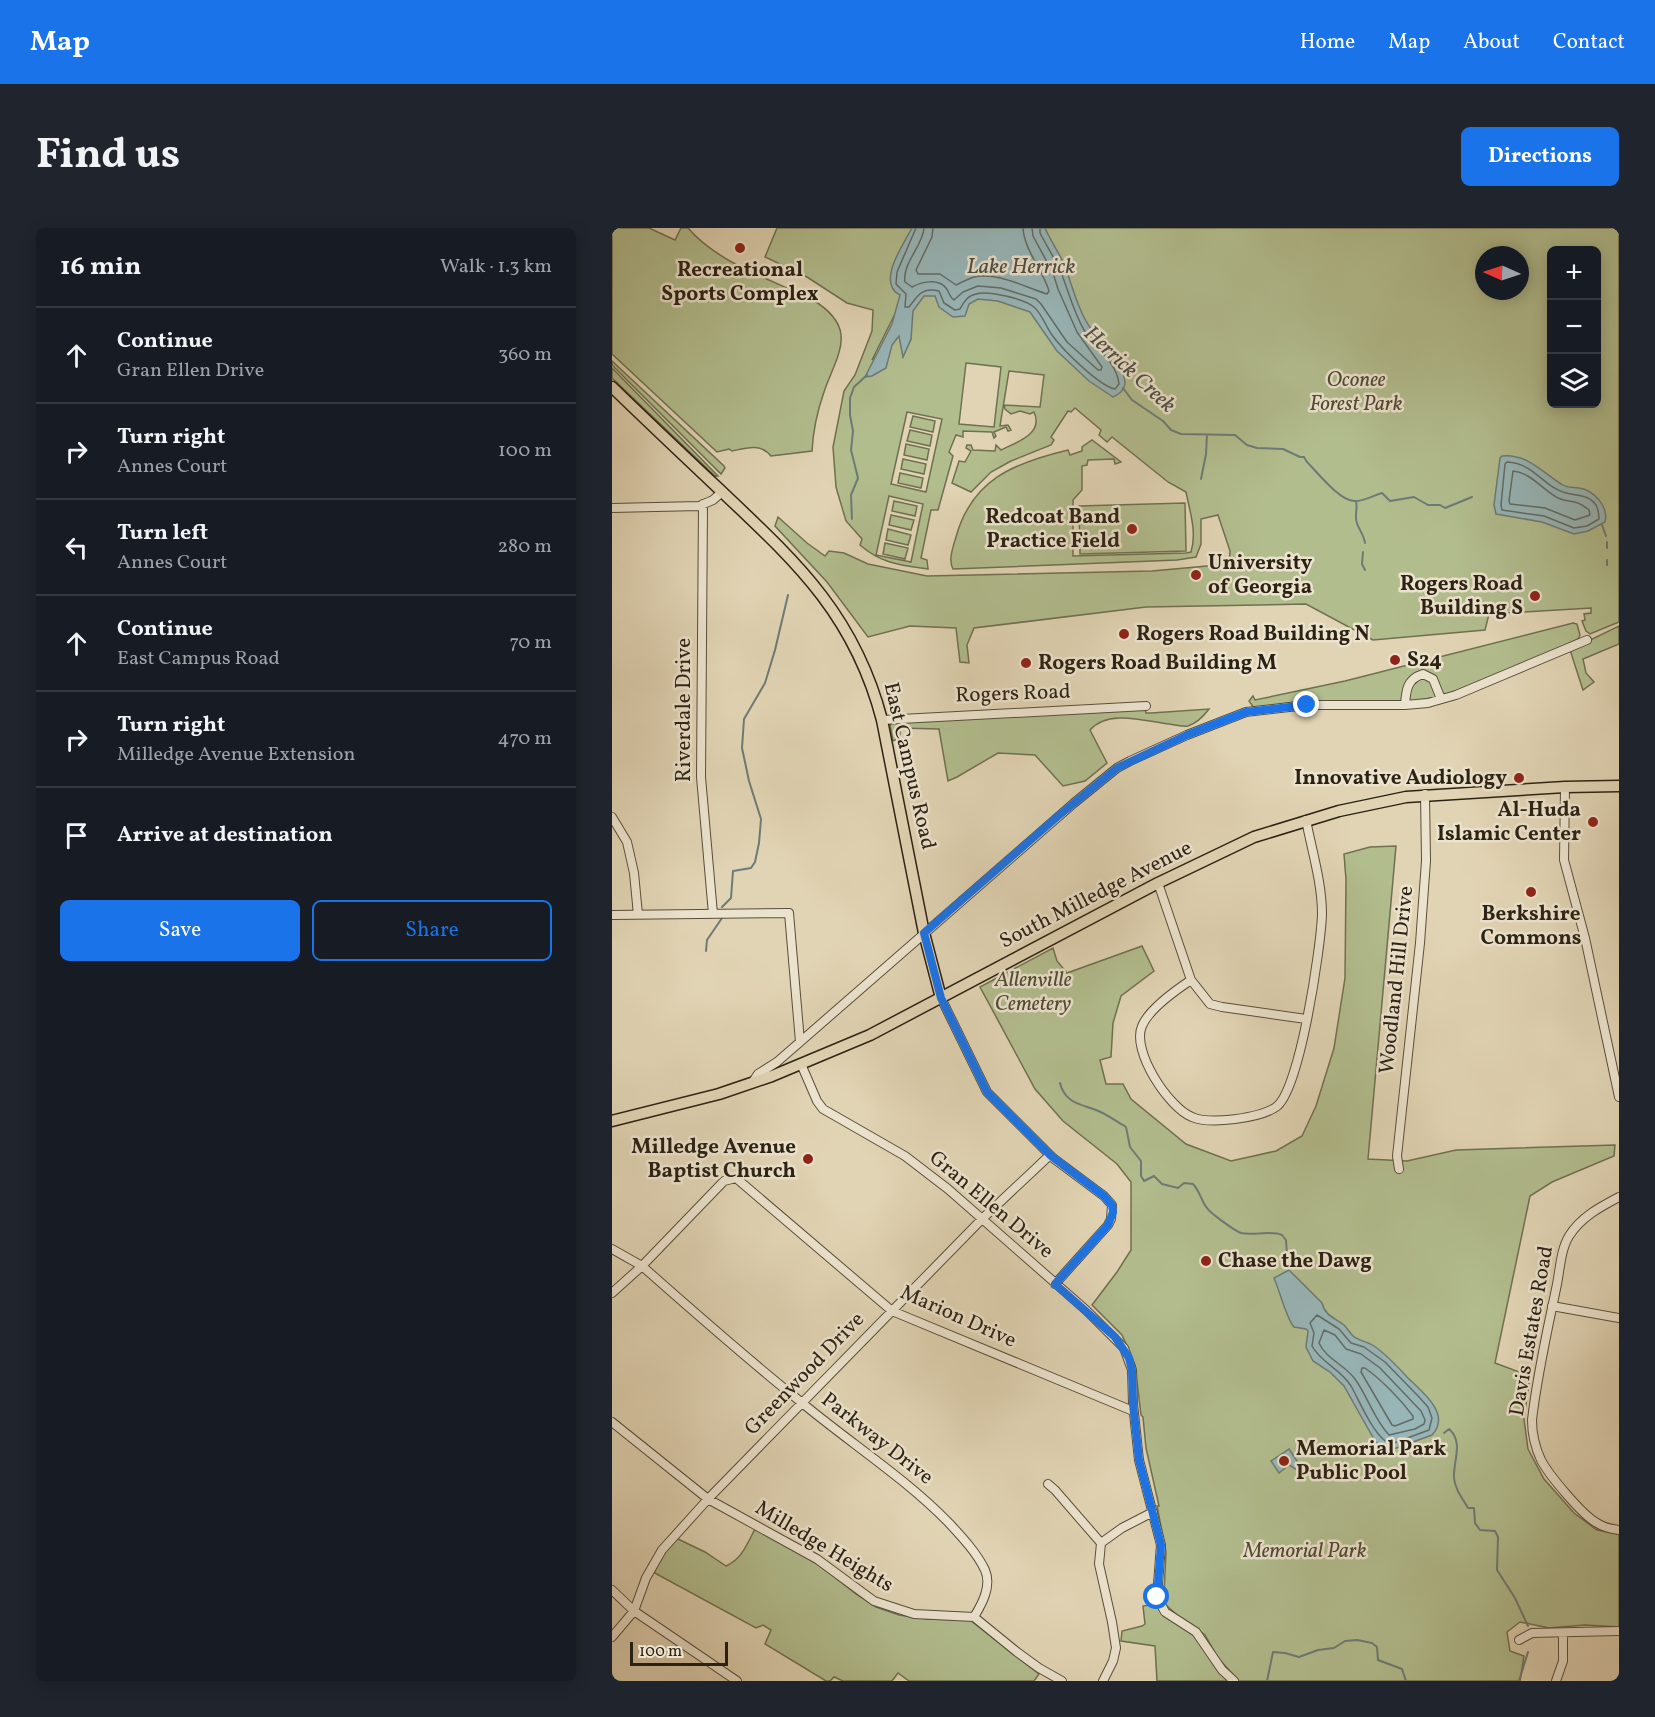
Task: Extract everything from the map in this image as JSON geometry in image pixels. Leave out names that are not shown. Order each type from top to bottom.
[{"type":"main road","name":"East Campus Road","points":[[612,387],[814,583],[840,619],[857,650],[869,677],[882,720],[924,933],[941,998]]},
{"type":"main road","name":"South Milledge Avenue","points":[[612,1121],[676,1106],[752,1083],[870,1035],[1158,883],[1254,837],[1372,802],[1425,794],[1619,786]]},
{"type":"street","points":[[612,508],[703,504],[722,492]]},
{"type":"street","name":"Riverdale Drive","points":[[703,504],[701,777],[713,914]]},
{"type":"street","points":[[752,1083],[758,1074],[777,1062],[1074,803],[1117,768],[1130,761],[1246,712],[1307,705],[1428,703],[1498,678],[1587,640]]},
{"type":"street","points":[[1405,705],[1409,683],[1423,674],[1433,679],[1441,699]]},
{"type":"street","name":"Rogers Road","points":[[882,720],[1146,706]]},
{"type":"street","points":[[1565,787],[1564,860],[1595,983],[1619,1097]]},
{"type":"street","name":"Woodland Hill Drive","points":[[1399,1169],[1397,1156],[1420,943],[1426,861],[1425,794]]},
{"type":"street","points":[[612,817],[627,842],[634,873],[638,915]]},
{"type":"street","points":[[1191,980],[1176,990],[1143,1023],[1140,1040],[1146,1060],[1166,1094],[1185,1113],[1198,1119],[1224,1119],[1261,1114],[1276,1108],[1283,1101],[1293,1073],[1306,1018],[1322,914],[1320,888],[1306,820]]},
{"type":"street","points":[[1158,883],[1191,980],[1210,1004],[1306,1018]]},
{"type":"street","points":[[612,915],[789,913],[800,1042]]},
{"type":"street","points":[[941,998],[987,1092],[1050,1155],[1104,1196],[1112,1205],[1113,1212],[1108,1225],[1055,1284]]},
{"type":"street","name":"Gran Ellen Drive","points":[[801,1064],[817,1101],[823,1109],[916,1164],[982,1219],[1115,1337],[1124,1348],[1132,1370],[1133,1411],[1139,1460],[1161,1545],[1157,1597],[1165,1612],[1196,1632],[1222,1670],[1234,1681]]},
{"type":"street","name":"Greenwood Drive","points":[[612,1637],[634,1611],[646,1578],[662,1550],[708,1499],[982,1219],[1050,1155]]},
{"type":"street","name":"Marion Drive","points":[[642,1266],[724,1181],[739,1179],[892,1311],[1133,1411]]},
{"type":"street","name":"Davis Estates Road","points":[[1619,1197],[1586,1216],[1568,1238],[1552,1306],[1533,1408],[1533,1434],[1536,1449],[1551,1475],[1589,1518],[1600,1525],[1619,1530]]},
{"type":"street","name":"Parkway Drive","points":[[612,1249],[642,1266],[801,1403],[908,1484],[960,1536],[985,1571],[987,1579],[985,1595],[974,1617]]},
{"type":"street","points":[[612,1293],[642,1266]]},
{"type":"street","points":[[1552,1306],[1619,1318]]},
{"type":"street","name":"Milledge Heights","points":[[612,1422],[708,1499],[809,1554],[874,1601],[914,1614],[974,1617]]},
{"type":"street","points":[[1048,1484],[1101,1543],[1100,1564],[1116,1648],[1113,1661],[1103,1681]]},
{"type":"street","points":[[1101,1543],[1122,1528],[1153,1512]]},
{"type":"street","points":[[612,1590],[634,1611],[737,1681]]},
{"type":"street","points":[[974,1617],[1017,1652],[1062,1681]]},
{"type":"street","points":[[1519,1640],[1532,1634],[1619,1631]]},
{"type":"street","points":[[1556,1681],[1563,1661],[1563,1633]]},
{"type":"green space","points":[[612,228],[649,228],[675,240],[681,228],[688,228],[701,241],[730,261],[813,300],[828,311],[841,332],[841,343],[819,407],[812,451],[771,456],[758,448],[732,451],[729,449],[717,452],[612,354]]},
{"type":"green space","name":"Oconee Forest Park","points":[[777,228],[1619,228],[1619,622],[1590,634],[1586,631],[1582,621],[1585,620],[1584,614],[1591,613],[1591,608],[1489,614],[1485,630],[1373,640],[1306,604],[1146,607],[974,628],[967,645],[969,663],[960,662],[956,628],[910,626],[868,637],[827,582],[775,526],[778,517],[825,556],[829,551],[844,553],[868,564],[927,576],[1152,571],[1229,564],[1230,551],[1218,515],[1201,519],[1201,544],[1196,557],[1177,560],[953,569],[952,553],[963,517],[984,487],[1013,468],[1030,461],[1068,450],[1070,455],[1082,451],[1082,447],[1092,440],[1121,462],[1115,464],[1114,459],[1088,460],[1087,465],[1082,466],[1082,490],[1073,500],[1073,556],[1191,552],[1193,530],[1186,492],[1168,482],[1112,437],[1107,442],[1099,435],[1101,430],[1075,408],[1071,412],[1068,411],[1051,437],[1054,440],[1051,445],[1011,461],[991,472],[971,492],[952,483],[959,461],[965,462],[971,451],[966,448],[967,445],[971,445],[973,450],[995,451],[996,445],[1001,450],[1032,432],[1036,420],[1034,412],[1030,414],[1020,411],[1011,414],[1004,405],[1040,407],[1044,375],[1009,371],[1000,426],[1008,425],[1011,430],[1008,431],[1006,427],[994,432],[996,436],[994,438],[992,432],[963,431],[963,437],[956,435],[949,452],[953,456],[938,510],[931,510],[921,558],[927,560],[928,569],[892,563],[876,556],[868,551],[860,545],[862,539],[846,521],[836,487],[833,447],[844,391],[855,375],[872,331],[873,310],[847,303],[807,277],[765,257]],"holes":[[[894,316],[911,339],[903,356],[900,336],[872,360]],[[966,363],[1001,367],[994,427],[959,424]],[[907,412],[942,419],[926,492],[891,484]],[[889,496],[923,504],[911,562],[876,555]]]},
{"type":"green space","points":[[612,361],[724,466],[721,474],[612,365]]},
{"type":"green space","points":[[612,368],[718,476],[715,476],[612,378]]},
{"type":"green space","points":[[913,416],[935,421],[933,432],[910,427]]},
{"type":"green space","points":[[910,430],[932,435],[930,446],[907,441]]},
{"type":"green space","points":[[906,444],[929,449],[927,460],[904,455]]},
{"type":"green space","points":[[903,459],[926,464],[924,474],[901,469]]},
{"type":"green space","points":[[900,473],[923,478],[921,488],[898,483]]},
{"type":"green space","points":[[894,501],[917,506],[915,516],[892,511]]},
{"type":"green space","name":"Redcoat Band Practice Field","points":[[1185,503],[1186,551],[1080,554],[1079,506]]},
{"type":"green space","points":[[891,515],[914,520],[911,530],[889,525]]},
{"type":"green space","points":[[888,529],[911,535],[908,545],[886,540]]},
{"type":"green space","points":[[885,543],[908,548],[905,559],[883,554]]},
{"type":"green space","points":[[1573,623],[1577,624],[1580,635],[1578,639],[1540,657],[1448,694],[1432,698],[1407,702],[1303,701],[1254,708],[1249,701],[1253,696],[1255,700],[1345,681]]},
{"type":"green space","points":[[1619,626],[1619,644],[1583,659],[1586,673],[1594,682],[1583,690],[1570,650]]},
{"type":"green space","points":[[1145,709],[1146,713],[1151,713],[1209,709],[1200,719],[1188,726],[1127,718],[1107,720],[1098,724],[1090,730],[1107,763],[1085,781],[1063,786],[1035,755],[998,753],[948,781],[939,729],[900,728],[900,738],[893,741],[890,725],[892,722]]},
{"type":"green space","name":"Memorial Park","points":[[1396,846],[1368,1159],[1407,1161],[1456,1150],[1615,1145],[1614,1156],[1552,1182],[1530,1196],[1495,1363],[1530,1376],[1524,1419],[1528,1449],[1544,1479],[1574,1513],[1597,1530],[1619,1534],[1619,1627],[1585,1625],[1549,1628],[1520,1622],[1507,1632],[1510,1651],[1524,1656],[1520,1681],[1239,1681],[1218,1658],[1205,1635],[1165,1604],[1166,1552],[1157,1506],[1159,1506],[1146,1448],[1135,1365],[1122,1335],[1092,1305],[1131,1250],[1131,1182],[1117,1164],[1063,1121],[1035,1089],[980,987],[1053,948],[1057,961],[1067,973],[1142,946],[1154,971],[1121,996],[1113,1023],[1111,1057],[1100,1060],[1106,1084],[1123,1084],[1131,1099],[1186,1144],[1231,1161],[1276,1151],[1302,1136],[1316,1106],[1334,1048],[1345,978],[1344,854],[1370,847]]},
{"type":"green space","points":[[755,1529],[787,1544],[876,1607],[899,1615],[927,1619],[970,1620],[1039,1674],[1034,1681],[909,1681],[898,1673],[892,1681],[843,1681],[834,1677],[826,1681],[765,1644],[771,1630],[763,1625],[756,1628],[651,1571],[676,1538],[705,1552],[726,1566],[740,1555]]},
{"type":"green space","points":[[1155,1604],[1160,1611],[1189,1629],[1231,1681],[1157,1681],[1155,1646],[1121,1641],[1122,1631],[1145,1624],[1143,1606]]},
{"type":"water","name":"Lake Herrick","points":[[912,228],[1045,228],[1064,264],[1083,315],[1121,371],[1125,384],[1122,390],[1113,397],[1089,381],[1057,351],[1030,312],[998,301],[978,299],[969,304],[965,316],[953,317],[939,307],[935,296],[924,296],[913,311],[911,339],[903,357],[899,336],[892,345],[886,368],[872,376],[865,377],[892,324],[900,295],[893,289],[890,282],[891,273]]},
{"type":"water","points":[[1502,456],[1519,457],[1567,487],[1585,489],[1590,492],[1599,500],[1605,511],[1605,522],[1588,531],[1574,534],[1542,522],[1496,514],[1494,505]]},
{"type":"water","points":[[1289,1270],[1322,1303],[1328,1314],[1344,1325],[1352,1335],[1383,1353],[1427,1396],[1437,1411],[1439,1419],[1432,1435],[1391,1450],[1375,1441],[1344,1386],[1330,1372],[1313,1361],[1306,1347],[1308,1331],[1294,1327],[1291,1323],[1274,1278]]},
{"type":"water","name":"Memorial Park Public Pool","points":[[1289,1449],[1301,1467],[1297,1470],[1289,1465],[1279,1473],[1271,1461]]},
{"type":"waterway","points":[[852,519],[851,495],[858,478],[851,450],[853,431],[850,398],[854,387],[867,375]]},
{"type":"waterway","name":"Herrick Creek","points":[[1123,388],[1132,400],[1163,421],[1171,430],[1181,434],[1235,435],[1247,445],[1257,448],[1283,449],[1304,457],[1329,485],[1342,496],[1354,501],[1382,493],[1390,501],[1414,497],[1428,505],[1440,505],[1445,508],[1472,497]]},
{"type":"waterway","points":[[1201,479],[1207,435]]},
{"type":"waterway","points":[[1356,501],[1356,520],[1365,543]]},
{"type":"waterway","points":[[1602,525],[1606,536]]},
{"type":"waterway","points":[[1607,542],[1607,548]]},
{"type":"waterway","points":[[1363,552],[1362,564],[1365,570]]},
{"type":"waterway","points":[[1607,560],[1607,565]]},
{"type":"waterway","points":[[722,907],[731,898],[733,871],[751,868],[755,862],[761,819],[742,748],[744,719],[765,683],[788,595]]},
{"type":"waterway","points":[[706,951],[707,940],[722,918]]},
{"type":"waterway","points":[[1060,1083],[1069,1099],[1096,1110],[1126,1127],[1130,1147],[1141,1161],[1141,1176],[1144,1181],[1154,1176],[1162,1184],[1178,1188],[1184,1183],[1193,1184],[1209,1210],[1238,1232],[1282,1235],[1286,1240],[1287,1256]]},
{"type":"waterway","points":[[1444,1433],[1449,1429],[1456,1440],[1454,1478],[1457,1490],[1468,1508],[1474,1508],[1475,1523],[1480,1530],[1495,1531],[1498,1537],[1497,1570],[1515,1598],[1528,1626]]},
{"type":"waterway","points":[[1267,1681],[1273,1652],[1299,1657],[1318,1650],[1334,1648],[1345,1641],[1357,1640],[1372,1643],[1377,1647],[1378,1660],[1402,1669],[1406,1681]]},
{"type":"waterway","points":[[1519,1681],[1528,1652]]},
{"type":"place","name":"Recreational Sports Complex","points":[[740,248]]},
{"type":"place","name":"Redcoat Band Practice Field","points":[[1132,529]]},
{"type":"place","name":"University of Georgia","points":[[1196,575]]},
{"type":"place","name":"Rogers Road Building S","points":[[1535,596]]},
{"type":"place","name":"Rogers Road Building N","points":[[1124,634]]},
{"type":"place","name":"S24","points":[[1395,660]]},
{"type":"place","name":"Rogers Road Building M","points":[[1026,663]]},
{"type":"place","name":"Innovative Audiology","points":[[1519,778]]},
{"type":"place","name":"Al-Huda Islamic Center","points":[[1593,822]]},
{"type":"place","name":"Berkshire Commons","points":[[1531,892]]},
{"type":"place","name":"Milledge Avenue Baptist Church","points":[[808,1159]]},
{"type":"place","name":"Chase the Dawg","points":[[1206,1261]]},
{"type":"place","name":"Memorial Park Public Pool","points":[[1284,1461]]},
{"type":"route","points":[[1157,1597],[1161,1545],[1139,1460],[1132,1370],[1129,1358],[1115,1337],[1055,1284],[1108,1225],[1113,1212],[1112,1205],[1104,1196],[1050,1155],[987,1092],[941,998],[924,933],[1117,768],[1187,735],[1246,712],[1307,705]]},
{"type":"park label","name":"Allenville Cemetery","points":[[1033,992]]}]
